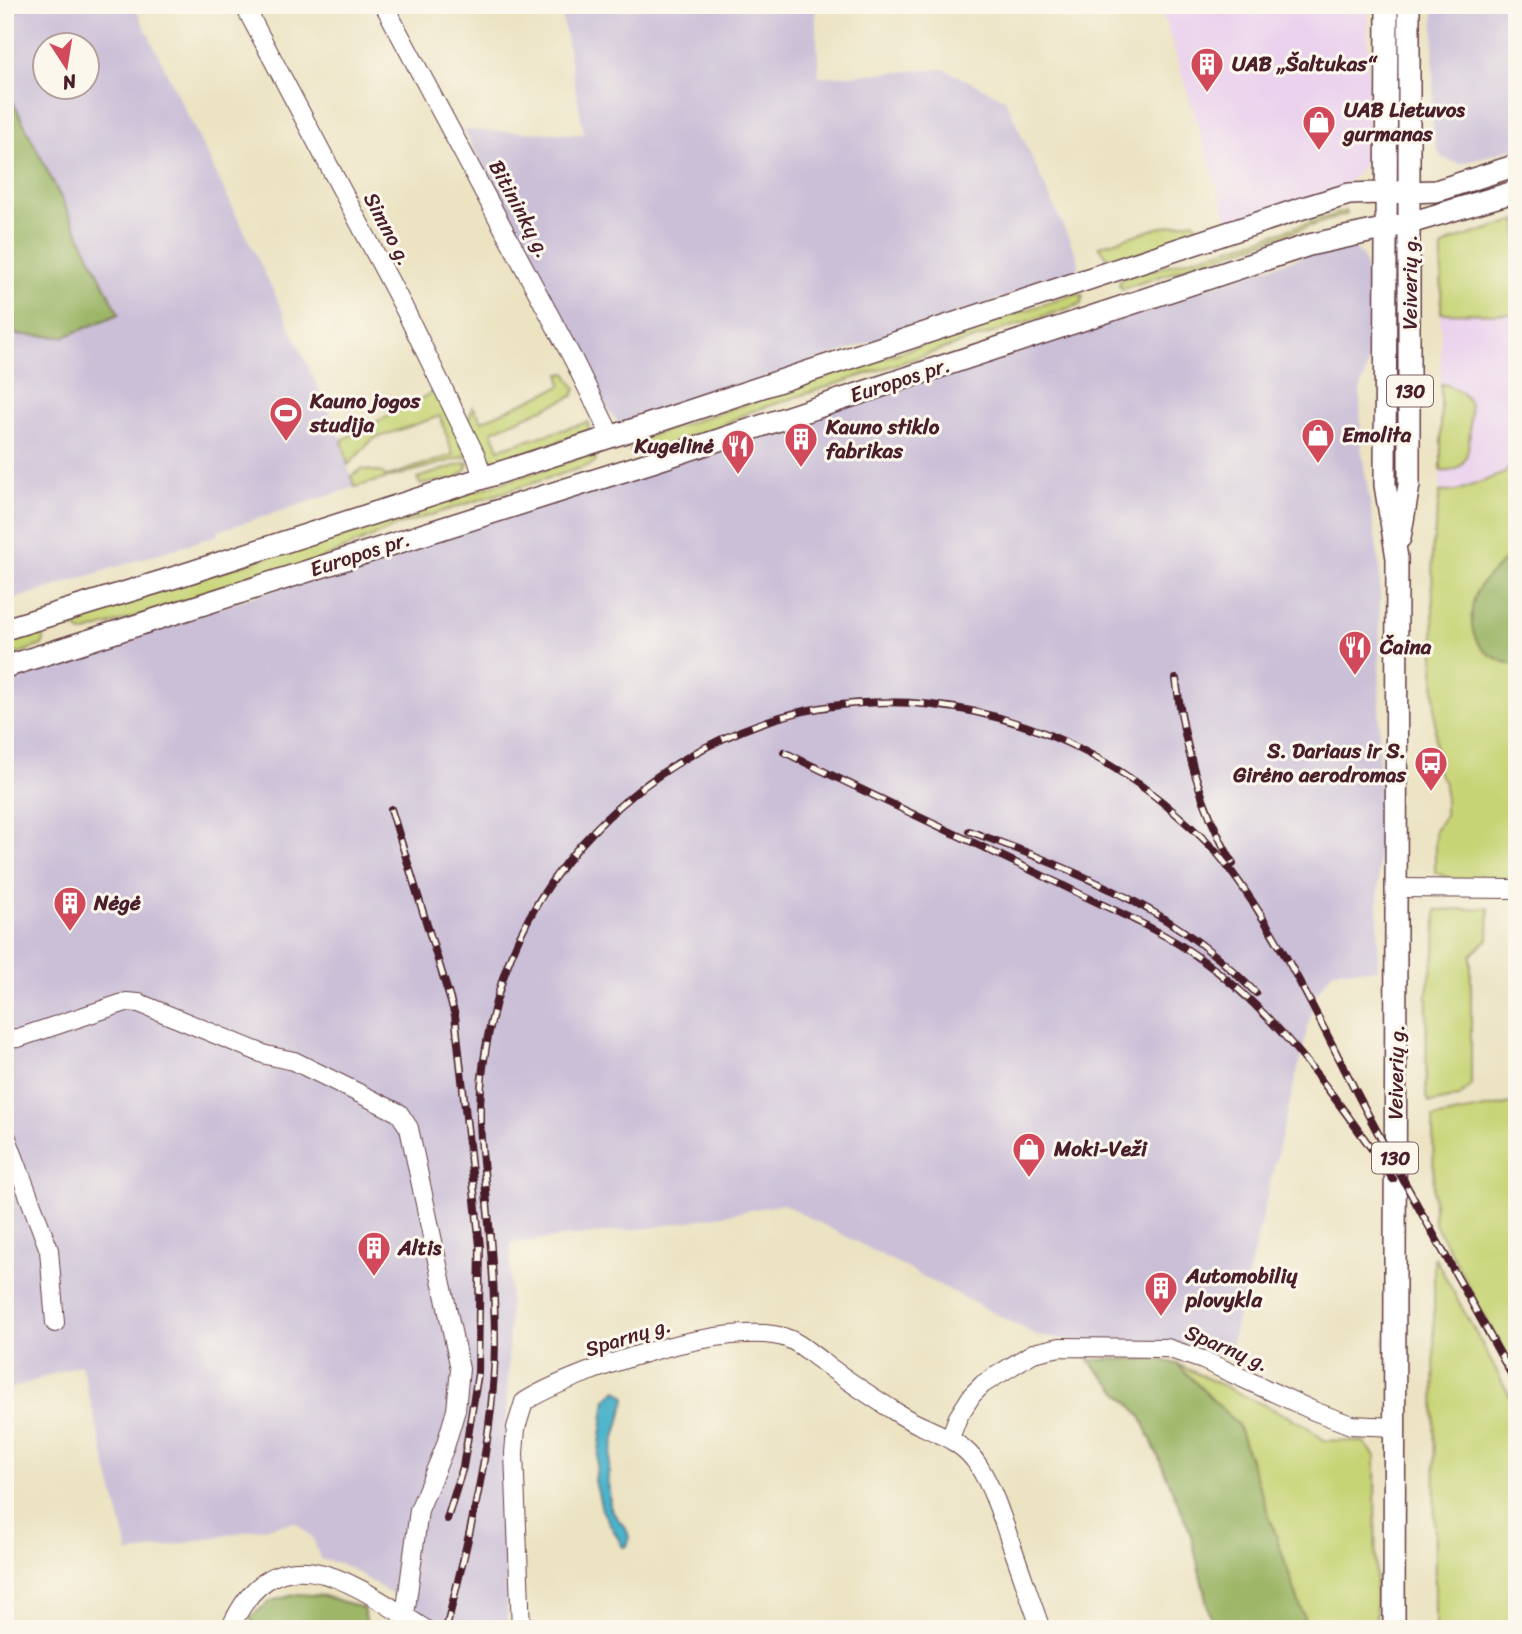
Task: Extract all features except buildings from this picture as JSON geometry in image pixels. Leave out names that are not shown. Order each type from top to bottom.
[{"type":"main road","name":"Veiverių g.","points":[[1387,5],[1385,485],[1397,558]]},
{"type":"main road","name":"Veiverių g.","points":[[1394,1629],[1397,558],[1409,485],[1409,5]]},
{"type":"main road","name":"Europos pr.","points":[[5,629],[483,478],[1339,197],[1349,194],[1436,191],[1517,165]]},
{"type":"main road","name":"Europos pr.","points":[[5,667],[594,480],[1328,239],[1410,223],[1517,191]]},
{"type":"main road","points":[[1099,276],[1111,310]]},
{"type":"main road","points":[[594,480],[608,468],[614,454],[611,436]]},
{"type":"main road","points":[[52,614],[63,649]]},
{"type":"street","name":"Simno g.","points":[[244,5],[410,319],[476,456],[483,478]]},
{"type":"street","name":"Bitininkų g.","points":[[384,5],[568,349],[611,436]]},
{"type":"street","points":[[1397,888],[1517,889]]},
{"type":"street","points":[[5,1039],[18,1038],[126,1002],[139,1003],[266,1055],[294,1061],[399,1113],[409,1128],[460,1369],[456,1410],[445,1447],[419,1510],[405,1616]]},
{"type":"street","points":[[5,1133],[49,1250],[55,1323]]},
{"type":"street","name":"Sparnų g.","points":[[521,1629],[514,1453],[516,1429],[524,1402],[559,1383],[660,1349],[725,1335],[767,1334],[789,1339],[900,1415],[950,1438],[967,1451],[978,1464],[990,1489],[1041,1629]]},
{"type":"street","name":"Sparnų g.","points":[[950,1438],[958,1417],[972,1395],[984,1384],[1033,1353],[1060,1347],[1167,1348],[1203,1360],[1351,1425],[1394,1427]]},
{"type":"street","points":[[230,1629],[246,1598],[257,1587],[272,1577],[309,1570],[350,1583],[425,1629]]},
{"type":"shaded area","points":[[5,5],[134,5],[271,286],[342,440],[343,453],[355,487],[218,531],[218,535],[5,602],[5,334],[64,337],[119,314],[5,86]]},
{"type":"shaded area","points":[[560,5],[815,5],[819,77],[944,69],[1005,99],[1076,254],[1079,264],[1074,274],[629,423],[618,422],[606,408],[464,130],[584,134]]},
{"type":"shaded area","points":[[1160,5],[1368,5],[1368,156],[1357,174],[1341,188],[1229,224]]},
{"type":"shaded area","points":[[1434,5],[1517,5],[1517,147],[1460,164],[1443,158],[1437,150],[1433,129]]},
{"type":"shaded area","points":[[1347,245],[1356,249],[1363,257],[1367,273],[1371,353],[1360,391],[1361,446],[1380,568],[1378,969],[1334,970],[1316,994],[1229,1354],[1040,1337],[783,1204],[657,1227],[511,1243],[504,1529],[508,1629],[446,1629],[347,1566],[320,1559],[313,1538],[295,1522],[129,1554],[81,1364],[5,1391],[5,677],[1335,246]]},
{"type":"shaded area","points":[[1441,313],[1517,314],[1517,455],[1505,473],[1457,491],[1440,492]]},
{"type":"green space","points":[[5,86],[119,314],[64,337],[5,334]]},
{"type":"green space","points":[[1345,211],[1347,214],[1122,289],[1119,285],[1120,279],[1244,244]]},
{"type":"green space","points":[[1517,220],[1517,314],[1441,313],[1442,248],[1451,241]]},
{"type":"green space","points":[[1194,221],[1198,233],[1119,260],[1107,257],[1099,246],[1158,228]]},
{"type":"green space","points":[[1393,263],[1401,263],[1399,467],[1397,467]]},
{"type":"green space","points":[[1078,293],[1083,296],[1081,304],[747,413],[715,429],[639,454],[630,451],[634,441]]},
{"type":"green space","points":[[566,373],[576,389],[573,396],[492,431],[499,449],[588,422],[589,431],[499,462],[483,452],[468,421],[473,407],[482,421],[561,386],[560,374]]},
{"type":"green space","points":[[1441,384],[1463,394],[1470,408],[1470,439],[1466,456],[1458,468],[1451,471],[1441,471]]},
{"type":"green space","points":[[437,390],[468,456],[355,487],[351,476],[362,469],[383,473],[385,477],[453,455],[440,416],[373,439],[348,465],[342,440]]},
{"type":"green space","points":[[589,455],[596,457],[595,462],[590,465],[399,525],[319,560],[83,633],[79,632],[75,625],[78,617]]},
{"type":"green space","points":[[1517,455],[1517,542],[1514,550],[1481,585],[1497,659],[1517,666],[1517,881],[1452,880],[1435,872],[1435,830],[1445,815],[1445,783],[1436,770],[1432,551],[1440,492],[1457,491],[1505,473]]},
{"type":"green space","points":[[468,462],[466,470],[454,480],[420,484],[417,478]]},
{"type":"green space","points":[[1517,542],[1517,666],[1483,649],[1474,634],[1472,607],[1482,583],[1510,554]]},
{"type":"green space","points":[[33,631],[43,635],[42,645],[5,658],[5,640]]},
{"type":"green space","points":[[1489,908],[1488,939],[1471,955],[1471,1086],[1459,1097],[1430,1103],[1426,1098],[1427,991],[1435,952],[1436,910]]},
{"type":"green space","points":[[1517,1102],[1517,1376],[1434,1222],[1433,1118]]},
{"type":"green space","points":[[1434,1256],[1517,1409],[1517,1629],[1435,1629]]},
{"type":"green space","points":[[1158,1359],[1177,1364],[1238,1425],[1308,1629],[1213,1629],[1190,1531],[1141,1416],[1088,1360]]},
{"type":"green space","points":[[1177,1364],[1302,1423],[1324,1440],[1364,1442],[1375,1456],[1376,1629],[1308,1629],[1238,1425]]},
{"type":"green space","points":[[298,1594],[325,1596],[363,1608],[368,1629],[256,1629],[250,1617],[271,1601]]},
{"type":"water","points":[[617,1390],[626,1397],[611,1456],[608,1480],[610,1507],[627,1530],[629,1540],[627,1546],[623,1547],[602,1510],[595,1481],[606,1399]]},
{"type":"waterway","points":[[1200,1618],[1203,1629]]},
{"type":"railway","points":[[1176,679],[1195,775],[1211,820],[1233,864]]},
{"type":"railway","points":[[446,1629],[479,1487],[494,1379],[493,1286],[480,1116],[486,1047],[503,978],[519,937],[566,862],[596,828],[629,798],[703,749],[743,730],[800,712],[859,703],[918,703],[976,712],[1032,728],[1086,752],[1137,783],[1195,831],[1228,867],[1287,959],[1389,1153],[1517,1385]]},
{"type":"railway","points":[[784,752],[1136,921],[1198,957],[1228,980],[1281,1032],[1328,1089],[1393,1179]]},
{"type":"railway","points":[[391,809],[455,1015],[480,1246],[478,1373],[463,1467],[447,1519]]},
{"type":"railway","points":[[969,831],[1023,851],[1134,901],[1193,938],[1256,993]]},
{"type":"place","name":"UAB „Šaltukas“","points":[[1207,94]]},
{"type":"place","name":"UAB Lietuvos gurmanas","points":[[1319,152]]},
{"type":"place","name":"Kauno jogos studija","points":[[286,443]]},
{"type":"place","name":"Emolita","points":[[1318,465]]},
{"type":"place","name":"Kauno stiklo fabrikas","points":[[801,469]]},
{"type":"place","name":"Kugelinė","points":[[738,476]]},
{"type":"place","name":"Čaina","points":[[1355,677]]},
{"type":"place","name":"S. Dariaus ir S. Girėno aerodromas","points":[[1431,793]]},
{"type":"place","name":"Nėgė","points":[[70,933]]},
{"type":"place","name":"Moki-Veži","points":[[1029,1179]]},
{"type":"place","name":"Altis","points":[[374,1278]]},
{"type":"place","name":"Automobilių plovykla","points":[[1161,1318]]}]
